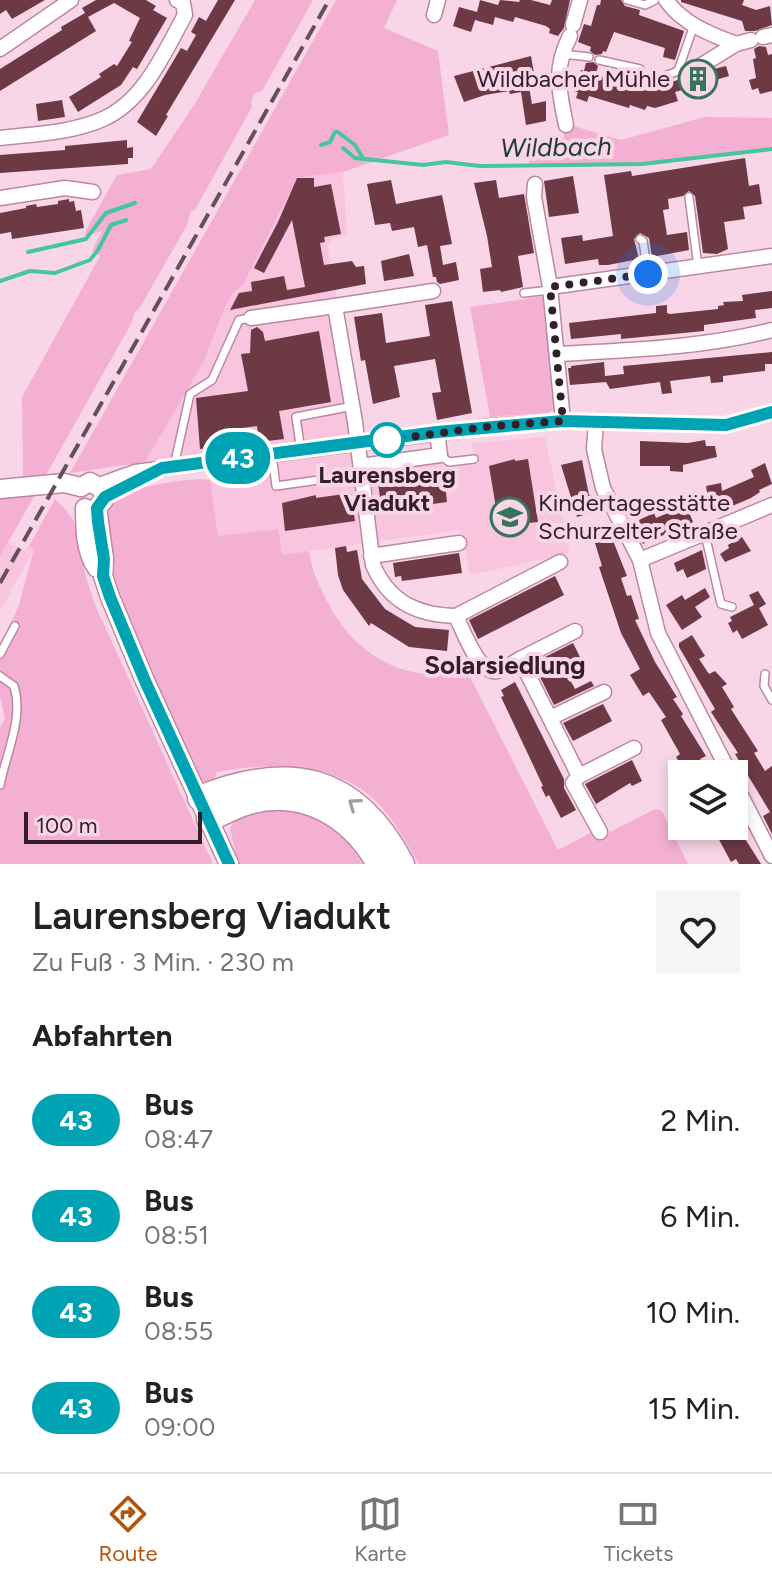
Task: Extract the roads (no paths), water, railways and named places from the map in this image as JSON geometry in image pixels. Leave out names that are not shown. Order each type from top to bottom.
[{"type":"highway","points":[[204,808],[258,780],[311,782],[358,805],[381,829],[402,864]]},
{"type":"highway","points":[[204,808],[264,799],[309,803],[349,824],[361,835],[379,864]]},
{"type":"street","points":[[0,49],[71,0]]},
{"type":"street","points":[[0,138],[83,126],[117,112],[144,86],[185,15],[183,3],[177,0]]},
{"type":"street","points":[[566,125],[557,82],[560,54],[580,0]]},
{"type":"street","points":[[666,0],[704,32],[736,44]]},
{"type":"street","points":[[689,73],[736,44],[762,37]]},
{"type":"street","points":[[535,184],[534,197],[558,354],[563,421]]},
{"type":"street","points":[[0,198],[65,188],[93,192]]},
{"type":"street","points":[[550,289],[772,256]]},
{"type":"street","points":[[251,318],[433,291]]},
{"type":"street","points":[[335,306],[353,406],[371,556],[379,578],[396,599],[430,614],[456,616],[560,562]]},
{"type":"street","points":[[558,354],[694,346],[772,330]]},
{"type":"street","points":[[0,489],[50,486],[91,497],[125,474],[437,432],[563,421],[726,425],[772,412]]},
{"type":"street","points":[[596,422],[594,449],[603,488],[640,560],[658,633],[723,760]]},
{"type":"street","points":[[361,466],[440,455],[437,432]]},
{"type":"street","points":[[91,497],[104,559],[103,576],[132,652],[229,864]]},
{"type":"street","points":[[640,560],[772,505]]},
{"type":"street","points":[[371,556],[459,543]]},
{"type":"street","points":[[456,616],[480,664],[488,670],[497,671],[575,631]]},
{"type":"street","points":[[520,659],[579,776]]},
{"type":"street","points":[[550,718],[604,692]]},
{"type":"street","points":[[600,832],[573,783],[579,776],[634,748]]},
{"type":"street","points":[[748,809],[772,856]]},
{"type":"lane","points":[[627,0],[645,5],[655,0]]},
{"type":"lane","points":[[665,76],[678,71],[694,25]]},
{"type":"lane","points":[[560,54],[589,57]]},
{"type":"lane","points":[[599,60],[640,69]]},
{"type":"lane","points":[[689,197],[698,267]]},
{"type":"lane","points":[[640,239],[643,241],[648,274]]},
{"type":"lane","points":[[524,293],[550,289]]},
{"type":"lane","points":[[170,467],[176,457],[190,394],[212,380],[239,320],[251,318]]},
{"type":"lane","points":[[301,451],[296,417],[353,406]]},
{"type":"lane","points":[[272,454],[276,486],[347,476]]},
{"type":"lane","points":[[440,455],[449,462],[474,459]]},
{"type":"lane","points":[[705,534],[721,604],[732,607]]},
{"type":"lane","points":[[0,654],[15,626]]},
{"type":"lane","points":[[765,674],[764,686],[772,700]]},
{"type":"lane","points":[[0,676],[14,686],[17,702],[14,732],[0,785]]},
{"type":"waterway","points":[[321,145],[330,142],[338,132],[355,145],[363,158]]},
{"type":"waterway","name":"Wildbach","points":[[343,148],[355,158],[423,165],[446,162],[480,166],[642,164],[772,149]]},
{"type":"waterway","points":[[28,252],[86,239],[106,213],[135,203]]},
{"type":"waterway","name":"Wildbach","points":[[0,281],[30,271],[55,273],[90,260],[111,225],[126,220]]},
{"type":"railway","points":[[0,583],[329,0]]},
{"type":"place","name":"Wildbacher Mühle","points":[[698,79]]},
{"type":"place","name":"Laurensberg Viadukt","points":[[387,440]]},
{"type":"place","name":"Kindertagesstätte Schurzelter Straße","points":[[510,517]]},
{"type":"district","name":"Solarsiedlung","points":[[505,665]]}]
